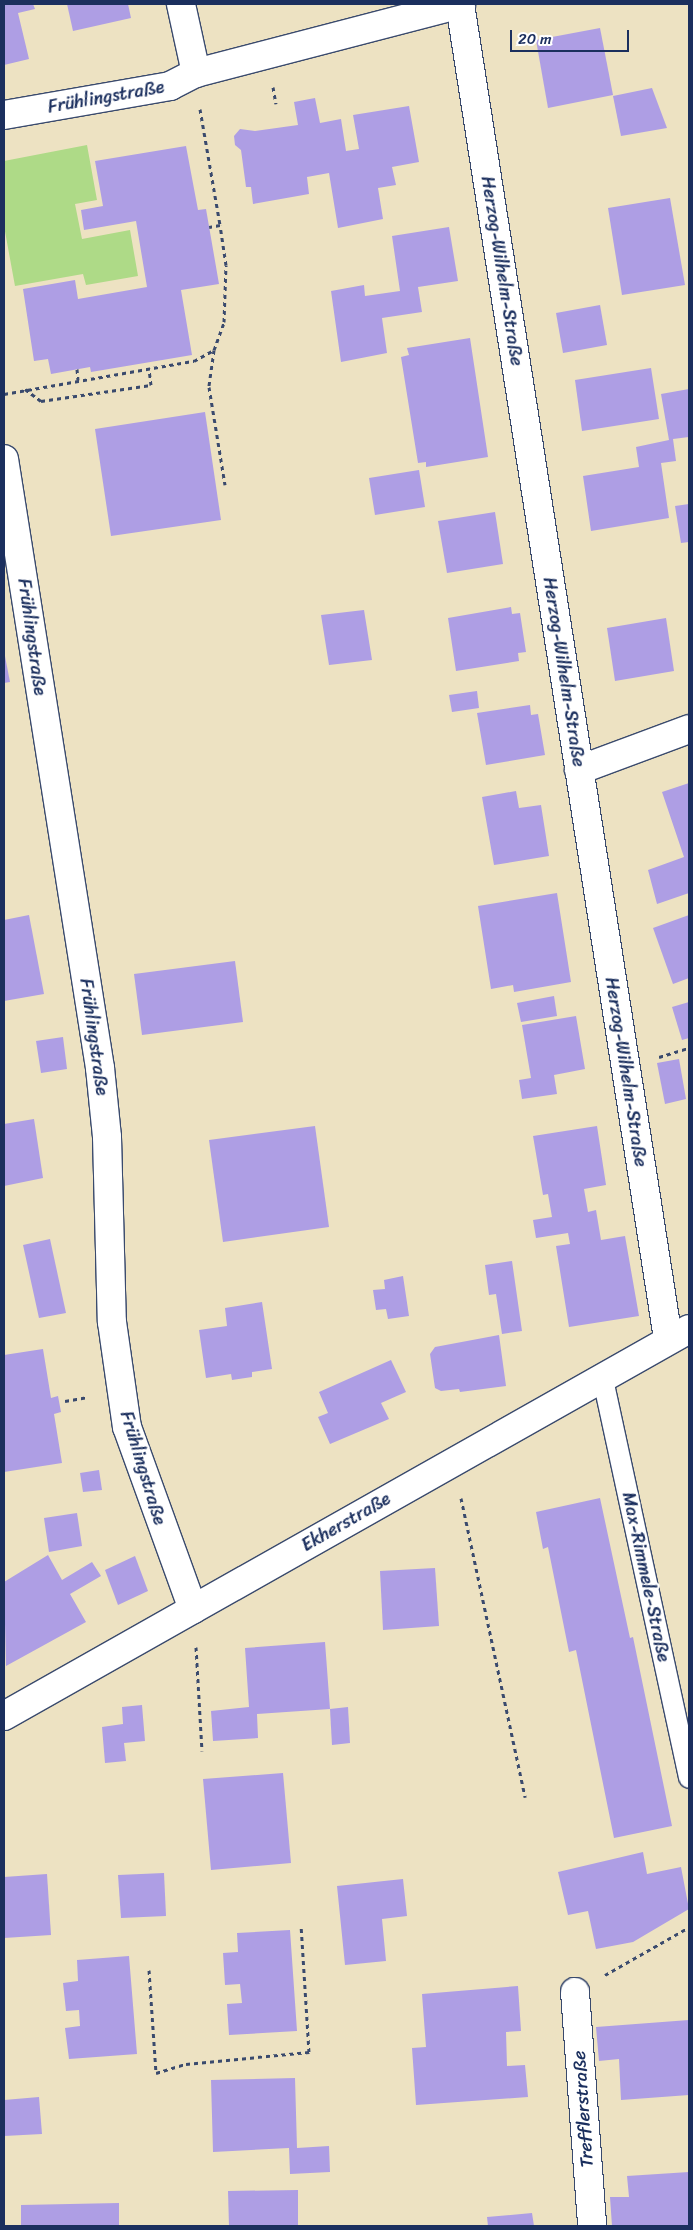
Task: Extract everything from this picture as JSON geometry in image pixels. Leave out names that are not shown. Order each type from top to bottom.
[{"type":"street","points":[[181,4],[196,72]]},
{"type":"street","name":"Herzog-Wilhelm-Straße","points":[[196,72],[461,4],[579,770],[679,1334]]},
{"type":"street","name":"Frühlingstraße","points":[[4,115],[170,86],[196,72]]},
{"type":"street","name":"Frühlingstraße","points":[[4,459],[100,1068],[107,1137],[112,1322],[127,1427],[194,1609]]},
{"type":"street","points":[[579,770],[689,729]]},
{"type":"street","name":"Ekherstraße","points":[[4,1716],[602,1375],[679,1334]]},
{"type":"street","name":"Trefflerstraße","points":[[575,1992],[592,2226]]},
{"type":"lane","name":"Max-Rimmele-Straße","points":[[602,1375],[689,1778]]},
{"type":"path","points":[[196,72],[226,265],[224,312],[214,350],[208,387],[225,485]]},
{"type":"path","points":[[209,227],[220,225]]},
{"type":"path","points":[[4,394],[194,361],[214,350]]},
{"type":"path","points":[[26,390],[41,401],[151,385],[149,368]]},
{"type":"path","points":[[77,369],[78,380]]},
{"type":"path","points":[[453,1460],[525,1797]]},
{"type":"path","points":[[194,1609],[202,1751]]},
{"type":"path","points":[[149,1970],[156,2073],[186,2064],[308,2052],[302,1926]]},
{"type":"path","points":[[575,1992],[689,1926]]},
{"type":"green space","points":[[87,145],[97,200],[75,204],[82,239],[130,230],[138,276],[86,285],[83,274],[15,286],[4,226],[4,161]]},
{"type":"building","points":[[4,4],[33,4],[35,9],[18,13],[29,59],[4,65]]},
{"type":"building","points":[[67,4],[128,4],[131,18],[73,31]]},
{"type":"building","points":[[600,28],[613,95],[548,108],[536,40]]},
{"type":"building","points":[[652,88],[667,128],[621,136],[613,96]]},
{"type":"building","points":[[315,98],[320,123],[341,119],[346,151],[359,149],[353,115],[409,106],[419,162],[392,167],[396,185],[378,188],[383,219],[338,228],[329,173],[307,177],[309,194],[253,204],[251,187],[246,187],[241,150],[235,145],[234,136],[240,129],[255,131],[298,125],[294,102]]},
{"type":"building","points":[[186,146],[198,210],[206,209],[219,284],[181,290],[192,355],[91,372],[90,367],[51,374],[48,359],[34,361],[23,289],[75,280],[78,299],[147,287],[136,221],[84,230],[81,210],[103,206],[95,161]]},
{"type":"building","points":[[670,198],[685,285],[622,295],[608,208]]},
{"type":"building","points":[[449,227],[458,281],[418,287],[422,312],[382,318],[387,353],[341,362],[331,291],[364,285],[365,296],[400,291],[392,236]]},
{"type":"building","points":[[600,305],[607,345],[563,353],[556,313]]},
{"type":"building","points":[[470,338],[488,457],[426,467],[426,462],[418,463],[401,357],[409,355],[407,348]]},
{"type":"building","points":[[651,368],[659,419],[582,431],[575,380]]},
{"type":"building","points":[[689,389],[689,437],[673,439],[676,461],[661,463],[669,518],[591,531],[583,476],[639,467],[636,447],[669,440],[661,394]]},
{"type":"building","points":[[205,412],[221,520],[111,536],[95,429]]},
{"type":"building","points":[[419,470],[425,507],[375,515],[369,478]]},
{"type":"building","points":[[689,504],[689,542],[681,543],[675,506]]},
{"type":"building","points":[[495,512],[503,564],[447,573],[438,521]]},
{"type":"building","points":[[511,607],[512,614],[520,613],[526,652],[518,653],[519,661],[456,671],[448,618]]},
{"type":"building","points":[[364,610],[372,660],[329,665],[321,615]]},
{"type":"building","points":[[666,618],[674,671],[615,681],[607,628]]},
{"type":"building","points":[[4,651],[10,682],[4,683]]},
{"type":"building","points":[[477,691],[479,708],[452,712],[449,695]]},
{"type":"building","points":[[530,705],[531,715],[538,714],[545,755],[486,765],[477,713]]},
{"type":"building","points":[[689,783],[689,893],[657,904],[648,870],[684,857],[662,792]]},
{"type":"building","points":[[516,791],[519,808],[541,805],[549,856],[494,865],[482,797]]},
{"type":"building","points":[[557,893],[571,982],[514,992],[513,985],[491,989],[478,906]]},
{"type":"building","points":[[29,915],[44,994],[4,1001],[4,920]]},
{"type":"building","points":[[689,915],[689,978],[673,984],[653,928]]},
{"type":"building","points":[[235,961],[243,1022],[142,1035],[134,974]]},
{"type":"building","points":[[554,996],[557,1016],[521,1022],[517,1003]]},
{"type":"building","points":[[689,1002],[689,1038],[682,1040],[672,1007]]},
{"type":"building","points":[[576,1016],[585,1069],[554,1075],[557,1094],[522,1099],[519,1080],[531,1078],[522,1025]]},
{"type":"building","points":[[63,1037],[67,1069],[41,1073],[36,1041]]},
{"type":"building","points":[[679,1059],[686,1099],[665,1104],[657,1063]]},
{"type":"building","points":[[34,1119],[43,1178],[4,1186],[4,1124]]},
{"type":"building","points":[[315,1126],[329,1227],[223,1242],[209,1140]]},
{"type":"building","points":[[597,1126],[606,1185],[584,1189],[588,1212],[596,1210],[601,1240],[625,1236],[639,1316],[569,1327],[556,1246],[570,1244],[568,1233],[536,1238],[533,1220],[552,1217],[548,1194],[543,1195],[533,1136]]},
{"type":"building","points":[[50,1239],[66,1313],[39,1318],[23,1245]]},
{"type":"building","points":[[512,1261],[522,1331],[502,1334],[496,1294],[489,1295],[485,1265]]},
{"type":"building","points":[[403,1276],[409,1316],[388,1319],[386,1309],[376,1310],[373,1290],[385,1289],[384,1280]]},
{"type":"building","points":[[262,1302],[272,1369],[252,1372],[252,1377],[232,1380],[231,1374],[206,1378],[199,1330],[227,1326],[225,1308]]},
{"type":"building","points":[[499,1335],[506,1386],[460,1392],[459,1389],[441,1391],[435,1388],[430,1354],[435,1347]]},
{"type":"building","points":[[43,1349],[51,1398],[58,1396],[61,1412],[54,1414],[62,1463],[4,1472],[4,1355]]},
{"type":"building","points":[[391,1360],[406,1392],[381,1403],[389,1419],[330,1444],[318,1417],[328,1413],[319,1392]]},
{"type":"building","points":[[99,1470],[102,1490],[83,1492],[80,1473]]},
{"type":"building","points":[[600,1498],[630,1638],[633,1637],[672,1826],[614,1838],[576,1650],[569,1652],[548,1547],[543,1549],[536,1512]]},
{"type":"building","points":[[77,1513],[82,1546],[49,1552],[44,1518]]},
{"type":"building","points":[[48,1555],[62,1580],[92,1562],[101,1576],[70,1594],[86,1622],[6,1666],[4,1582]]},
{"type":"building","points":[[135,1556],[148,1591],[118,1605],[105,1570]]},
{"type":"building","points":[[435,1568],[439,1626],[383,1630],[380,1571]]},
{"type":"building","points":[[325,1642],[330,1709],[257,1714],[258,1738],[213,1741],[211,1711],[249,1707],[245,1648]]},
{"type":"building","points":[[142,1705],[145,1741],[124,1743],[126,1761],[105,1763],[102,1727],[123,1724],[122,1707]]},
{"type":"building","points":[[348,1707],[350,1743],[332,1745],[330,1709]]},
{"type":"building","points":[[283,1773],[291,1863],[211,1870],[203,1779]]},
{"type":"building","points":[[643,1852],[647,1874],[681,1867],[689,1909],[633,1942],[596,1949],[588,1911],[568,1915],[558,1872]]},
{"type":"building","points":[[164,1873],[166,1916],[121,1918],[118,1875]]},
{"type":"building","points":[[47,1874],[51,1935],[4,1938],[4,1877]]},
{"type":"building","points":[[403,1879],[407,1916],[382,1919],[386,1961],[345,1965],[337,1886]]},
{"type":"building","points":[[290,1930],[297,2031],[229,2035],[227,2004],[242,2003],[240,1984],[225,1985],[223,1953],[238,1952],[237,1933]]},
{"type":"building","points":[[129,1956],[137,2054],[69,2059],[65,2028],[80,2026],[79,2010],[66,2011],[63,1983],[78,1981],[77,1960]]},
{"type":"building","points":[[518,1986],[521,2031],[506,2032],[507,2066],[525,2065],[528,2097],[416,2105],[412,2048],[426,2047],[422,1994]]},
{"type":"building","points":[[689,2020],[689,2095],[621,2100],[619,2059],[599,2061],[596,2027]]},
{"type":"building","points":[[295,2078],[297,2148],[329,2146],[330,2172],[290,2174],[289,2148],[213,2152],[211,2080]]},
{"type":"building","points":[[39,2097],[42,2134],[4,2136],[4,2100]]},
{"type":"building","points":[[689,2172],[689,2226],[612,2226],[610,2197],[629,2197],[627,2176]]},
{"type":"building","points":[[298,2190],[298,2226],[229,2226],[228,2191]]},
{"type":"building","points":[[119,2203],[119,2226],[21,2226],[21,2205]]},
{"type":"building","points":[[532,2213],[534,2226],[488,2226],[487,2217]]}]
